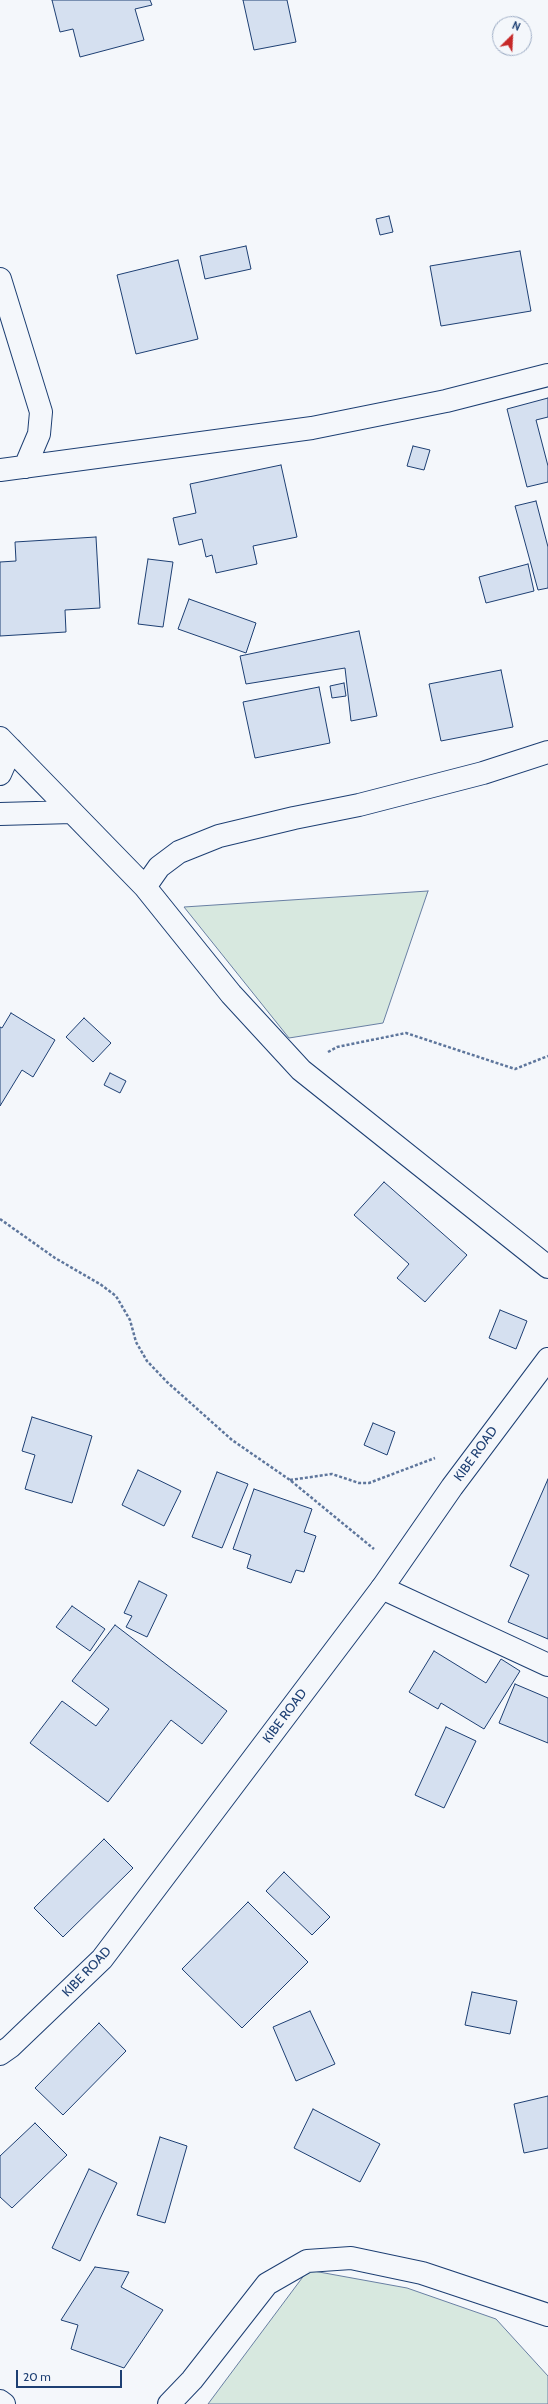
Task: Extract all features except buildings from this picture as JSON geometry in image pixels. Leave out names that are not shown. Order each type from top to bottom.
[{"type":"street","points":[[0,279],[41,412],[38,434],[25,467]]},
{"type":"street","points":[[0,470],[312,428],[446,401],[548,375]]},
{"type":"street","points":[[0,774],[5,744]]},
{"type":"street","points":[[5,744],[145,887],[231,994],[301,1070],[548,1267]]},
{"type":"street","points":[[145,887],[159,867],[179,852],[219,836],[294,818],[359,805],[483,773],[548,752]]},
{"type":"street","points":[[0,814],[72,812]]},
{"type":"street","name":"KIBE ROAD","points":[[0,2054],[10,2047],[102,1959],[382,1588],[465,1470],[548,1359]]},
{"type":"street","points":[[382,1588],[548,1665]]},
{"type":"street","points":[[169,2404],[192,2380],[267,2284],[307,2260],[351,2258],[422,2273],[548,2315]]},
{"type":"street","points":[[0,2401],[4,2404]]},
{"type":"path","points":[[301,1070],[337,1047],[406,1033],[515,1069],[548,1056]]},
{"type":"path","points":[[0,1219],[55,1258],[100,1284],[116,1296],[130,1320],[136,1342],[147,1362],[232,1440],[290,1480],[353,1533],[397,1565]]},
{"type":"path","points":[[290,1480],[332,1474],[359,1483],[369,1483],[442,1456]]},
{"type":"shaded area","points":[[428,891],[383,1023],[289,1038],[184,907]]},
{"type":"shaded area","points":[[308,2270],[407,2288],[496,2319],[548,2376],[548,2404],[208,2404]]}]
